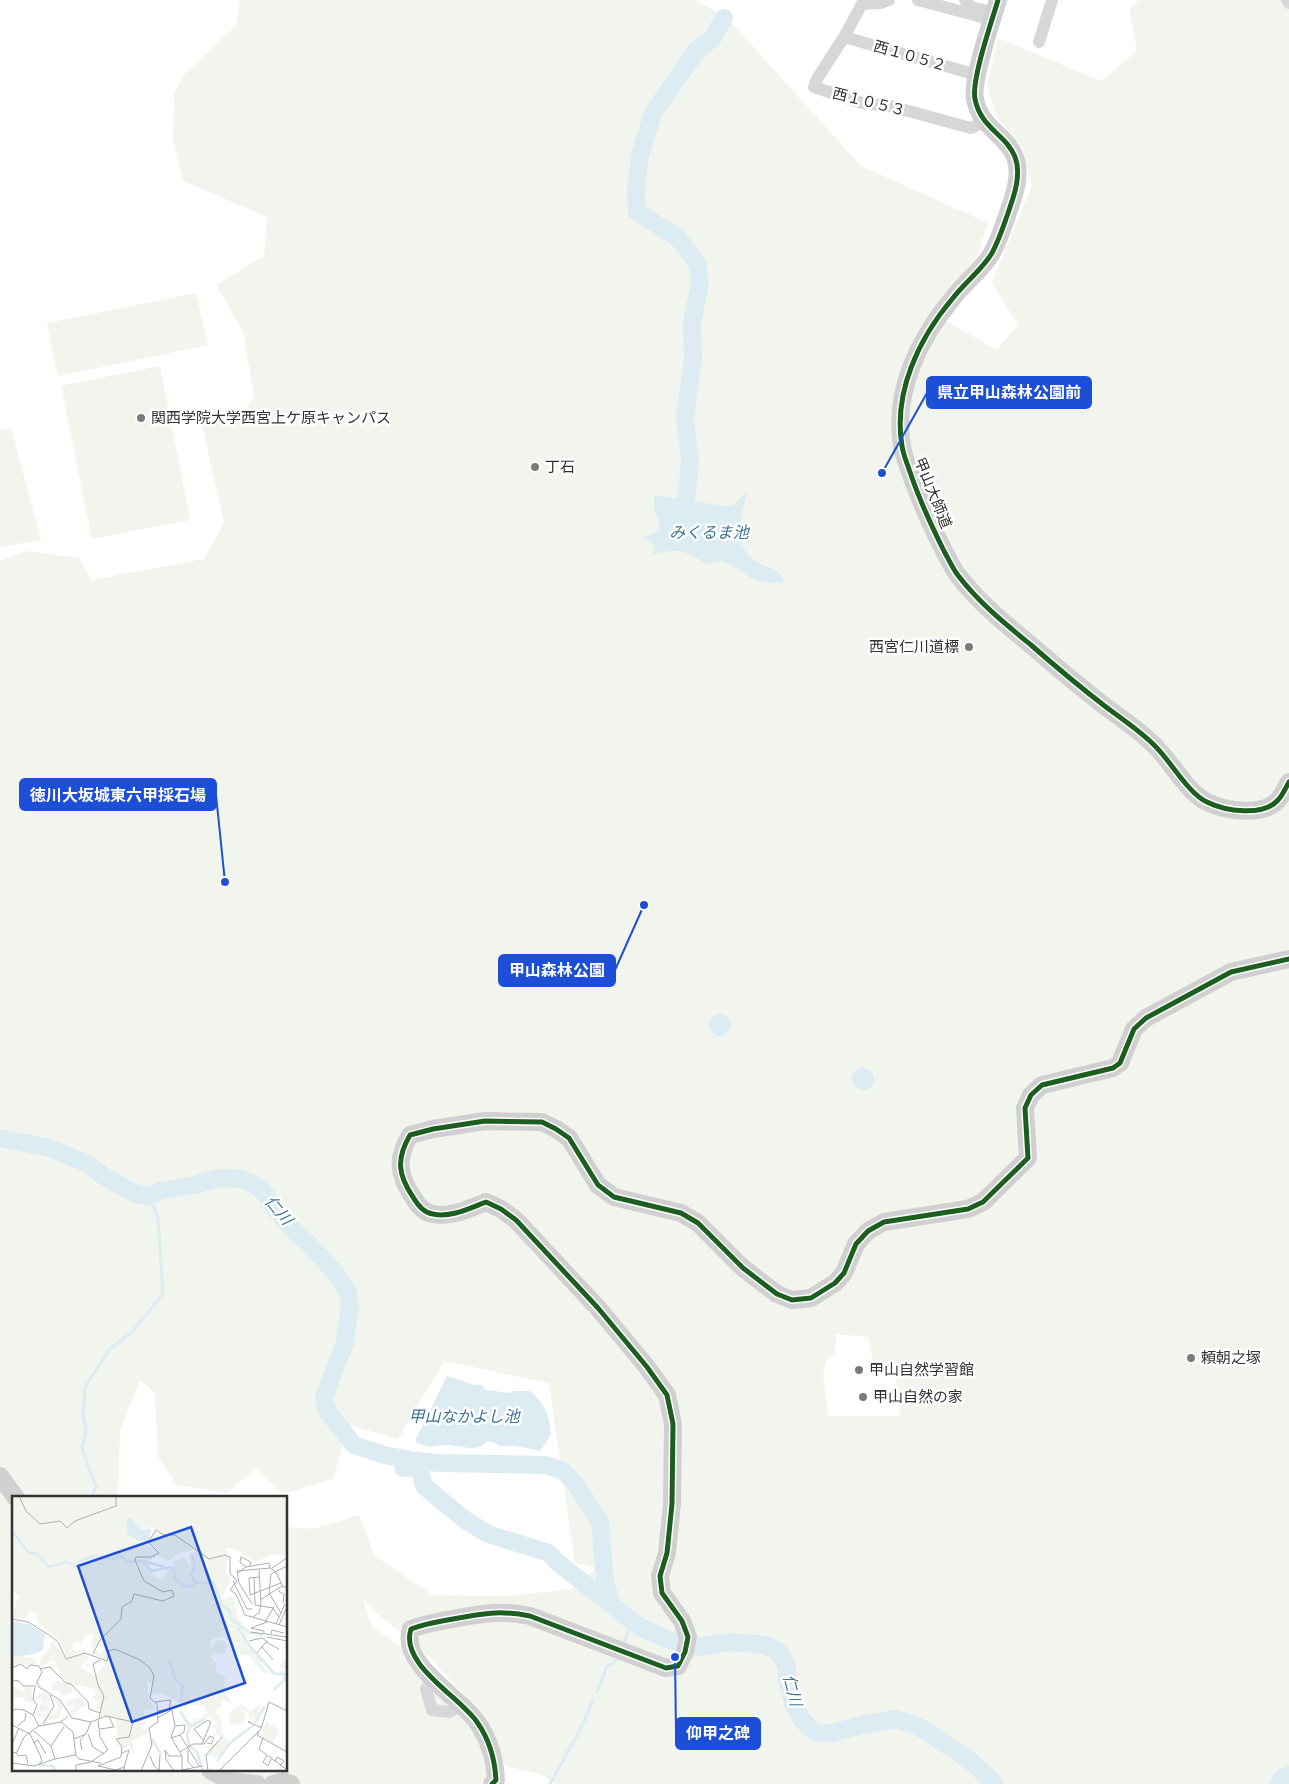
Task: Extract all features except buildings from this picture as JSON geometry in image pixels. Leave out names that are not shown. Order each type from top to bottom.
[{"type":"street","name":"西１０５３","points":[[889,0],[881,3],[862,4],[814,87],[862,103],[890,106],[970,128],[986,121]]},
{"type":"street","points":[[918,0],[995,10]]},
{"type":"street","points":[[966,0],[967,4],[979,10],[995,10]]},
{"type":"street","points":[[1039,42],[1052,0]]},
{"type":"street","name":"甲山大師道","points":[[995,10],[977,74],[974,97],[986,121],[1008,144],[1016,158],[1018,176],[1014,194],[997,242],[984,264],[952,298],[929,333],[913,362],[905,385],[900,410],[902,447],[914,485],[956,572],[983,605],[1085,690],[1155,745],[1194,792],[1204,801],[1219,807],[1250,812],[1268,808],[1278,801],[1289,782]]},
{"type":"street","name":"西１０５２","points":[[844,37],[977,74]]},
{"type":"street","points":[[492,1784],[496,1780],[495,1764],[477,1722],[433,1678],[412,1651],[408,1638],[411,1629],[426,1623],[468,1615],[489,1612],[517,1613],[530,1616],[666,1668],[678,1666],[686,1645],[682,1621],[662,1593],[660,1576],[667,1553],[672,1504],[671,1468],[674,1424],[667,1395],[647,1367],[598,1308],[516,1220],[501,1208],[486,1202],[453,1214],[432,1214],[419,1207],[403,1182],[400,1166],[402,1148],[410,1136],[433,1129],[485,1121],[542,1122],[569,1138],[598,1185],[614,1197],[681,1213],[698,1223],[743,1268],[777,1294],[792,1300],[811,1298],[830,1287],[844,1273],[856,1244],[868,1231],[884,1222],[968,1209],[983,1202],[1028,1158],[1025,1108],[1031,1095],[1042,1085],[1113,1068],[1120,1062],[1134,1029],[1146,1018],[1231,972],[1289,959]]},
{"type":"street","points":[[0,1476],[15,1496]]},
{"type":"street","points":[[214,1772],[230,1781],[257,1784]]},
{"type":"street","points":[[273,1784],[283,1781],[291,1784]]},
{"type":"shaded area","points":[[240,0],[695,0],[727,18],[861,166],[988,223],[977,256],[934,314],[997,350],[1018,324],[992,283],[1032,185],[1023,148],[997,117],[987,86],[998,38],[1101,81],[1137,51],[1129,9],[1139,0],[1289,0],[1289,1784],[557,1784],[540,1774],[505,1766],[481,1713],[421,1648],[381,1617],[363,1599],[372,1627],[405,1649],[469,1724],[481,1745],[488,1763],[487,1777],[480,1784],[0,1784],[0,561],[26,551],[79,558],[91,580],[204,559],[224,523],[202,424],[244,412],[254,397],[243,331],[216,285],[264,256],[267,217],[183,181],[173,141],[174,95],[183,76],[236,26]],"holes":[[[836,1334],[868,1337],[873,1362],[895,1366],[900,1416],[828,1416],[823,1375],[826,1361],[835,1353]]]},
{"type":"shaded area","points":[[196,293],[208,345],[58,376],[47,323]]},
{"type":"shaded area","points":[[160,366],[190,520],[92,539],[61,386]]},
{"type":"shaded area","points":[[11,428],[41,540],[0,547],[0,430]]},
{"type":"water","name":"みくるま池","points":[[747,492],[740,531],[744,549],[750,557],[759,563],[776,570],[781,575],[782,583],[770,583],[753,579],[728,563],[722,561],[706,564],[692,555],[681,551],[653,554],[654,544],[644,538],[657,531],[660,524],[654,508],[654,495],[724,506],[734,505]]},
{"type":"water","points":[[720,1014],[728,1017],[731,1025],[728,1033],[720,1036],[712,1033],[709,1025],[712,1017]]},
{"type":"water","points":[[861,1068],[870,1071],[873,1075],[874,1081],[869,1089],[860,1089],[853,1082],[852,1077]]},
{"type":"water","name":"甲山なかよし池","points":[[447,1376],[475,1385],[482,1385],[486,1390],[511,1393],[513,1391],[530,1391],[546,1410],[551,1435],[540,1451],[516,1446],[499,1446],[488,1441],[475,1448],[450,1445],[425,1446],[420,1444],[415,1441]]},
{"type":"waterway","points":[[686,500],[690,463],[685,416],[693,360],[692,324],[700,283],[697,263],[677,237],[637,212],[636,191],[640,155],[653,113],[697,50],[712,39],[724,18]]},
{"type":"waterway","name":"仁川","points":[[0,1138],[50,1148],[88,1164],[103,1176],[136,1194],[149,1196],[159,1191],[194,1185],[219,1178],[239,1179],[250,1182],[262,1190],[297,1234],[309,1244],[336,1274],[348,1292],[350,1305],[345,1342],[324,1398],[327,1411],[354,1445],[384,1455],[416,1461],[546,1465],[563,1471],[575,1483],[600,1522],[605,1581],[612,1605],[638,1626],[666,1639],[699,1647],[732,1642],[765,1645],[778,1651],[787,1666],[787,1679],[793,1703],[802,1720],[816,1733],[832,1733],[865,1724],[896,1719],[918,1726],[971,1761],[995,1784]]},
{"type":"waterway","points":[[92,1496],[96,1487],[82,1448],[86,1430],[83,1416],[85,1387],[110,1349],[132,1332],[163,1294],[158,1218],[149,1196]]},
{"type":"waterway","name":"仁川","points":[[403,1468],[419,1467],[424,1486],[465,1520],[488,1534],[549,1553],[557,1562],[612,1605]]},
{"type":"waterway","points":[[623,1645],[630,1626],[629,1620]]},
{"type":"waterway","points":[[597,1693],[607,1666],[614,1663],[619,1656]]},
{"type":"waterway","points":[[550,1784],[581,1728],[593,1700]]},
{"type":"waterway","name":"仁川","points":[[1279,1784],[1282,1778],[1289,1775]]},
{"type":"cycle path","points":[[998,0],[979,65],[975,99],[980,113],[987,123],[1012,151],[1017,162],[1017,178],[1013,198],[992,253],[958,292],[929,330],[911,367],[905,386],[900,426],[903,449],[921,502],[950,562],[957,574],[974,594],[1001,620],[1068,676],[1150,741],[1200,798],[1233,810],[1263,809],[1278,800],[1289,782]]},
{"type":"cycle path","points":[[492,1784],[496,1780],[493,1758],[485,1736],[469,1712],[422,1667],[414,1655],[410,1642],[411,1629],[430,1623],[475,1615],[496,1613],[518,1614],[530,1616],[666,1668],[678,1666],[685,1652],[688,1637],[682,1621],[662,1593],[660,1576],[667,1553],[672,1504],[673,1424],[667,1395],[647,1367],[598,1308],[516,1220],[501,1209],[486,1202],[447,1215],[430,1213],[419,1205],[404,1181],[401,1167],[402,1152],[410,1135],[433,1129],[485,1121],[542,1122],[569,1138],[598,1185],[614,1197],[681,1213],[698,1223],[743,1268],[777,1294],[792,1300],[811,1298],[835,1283],[844,1273],[856,1244],[868,1231],[884,1222],[968,1209],[983,1202],[1028,1158],[1025,1108],[1031,1095],[1042,1085],[1113,1068],[1120,1063],[1134,1029],[1146,1018],[1231,972],[1289,959]]},
{"type":"place","name":"関西学院大学西宮上ケ原キャンパス","points":[[141,418]]},
{"type":"place","name":"丁石","points":[[535,467]]},
{"type":"place","name":"県立甲山森林公園前","points":[[882,473]]},
{"type":"place","name":"西宮仁川道標","points":[[969,647]]},
{"type":"place","name":"徳川大坂城東六甲採石場","points":[[225,882]]},
{"type":"place","name":"甲山森林公園","points":[[644,905]]},
{"type":"place","name":"頼朝之塚","points":[[1191,1358]]},
{"type":"place","name":"甲山自然学習館","points":[[859,1370]]},
{"type":"place","name":"甲山自然の家","points":[[863,1397]]},
{"type":"place","name":"仰甲之碑","points":[[675,1657]]}]
